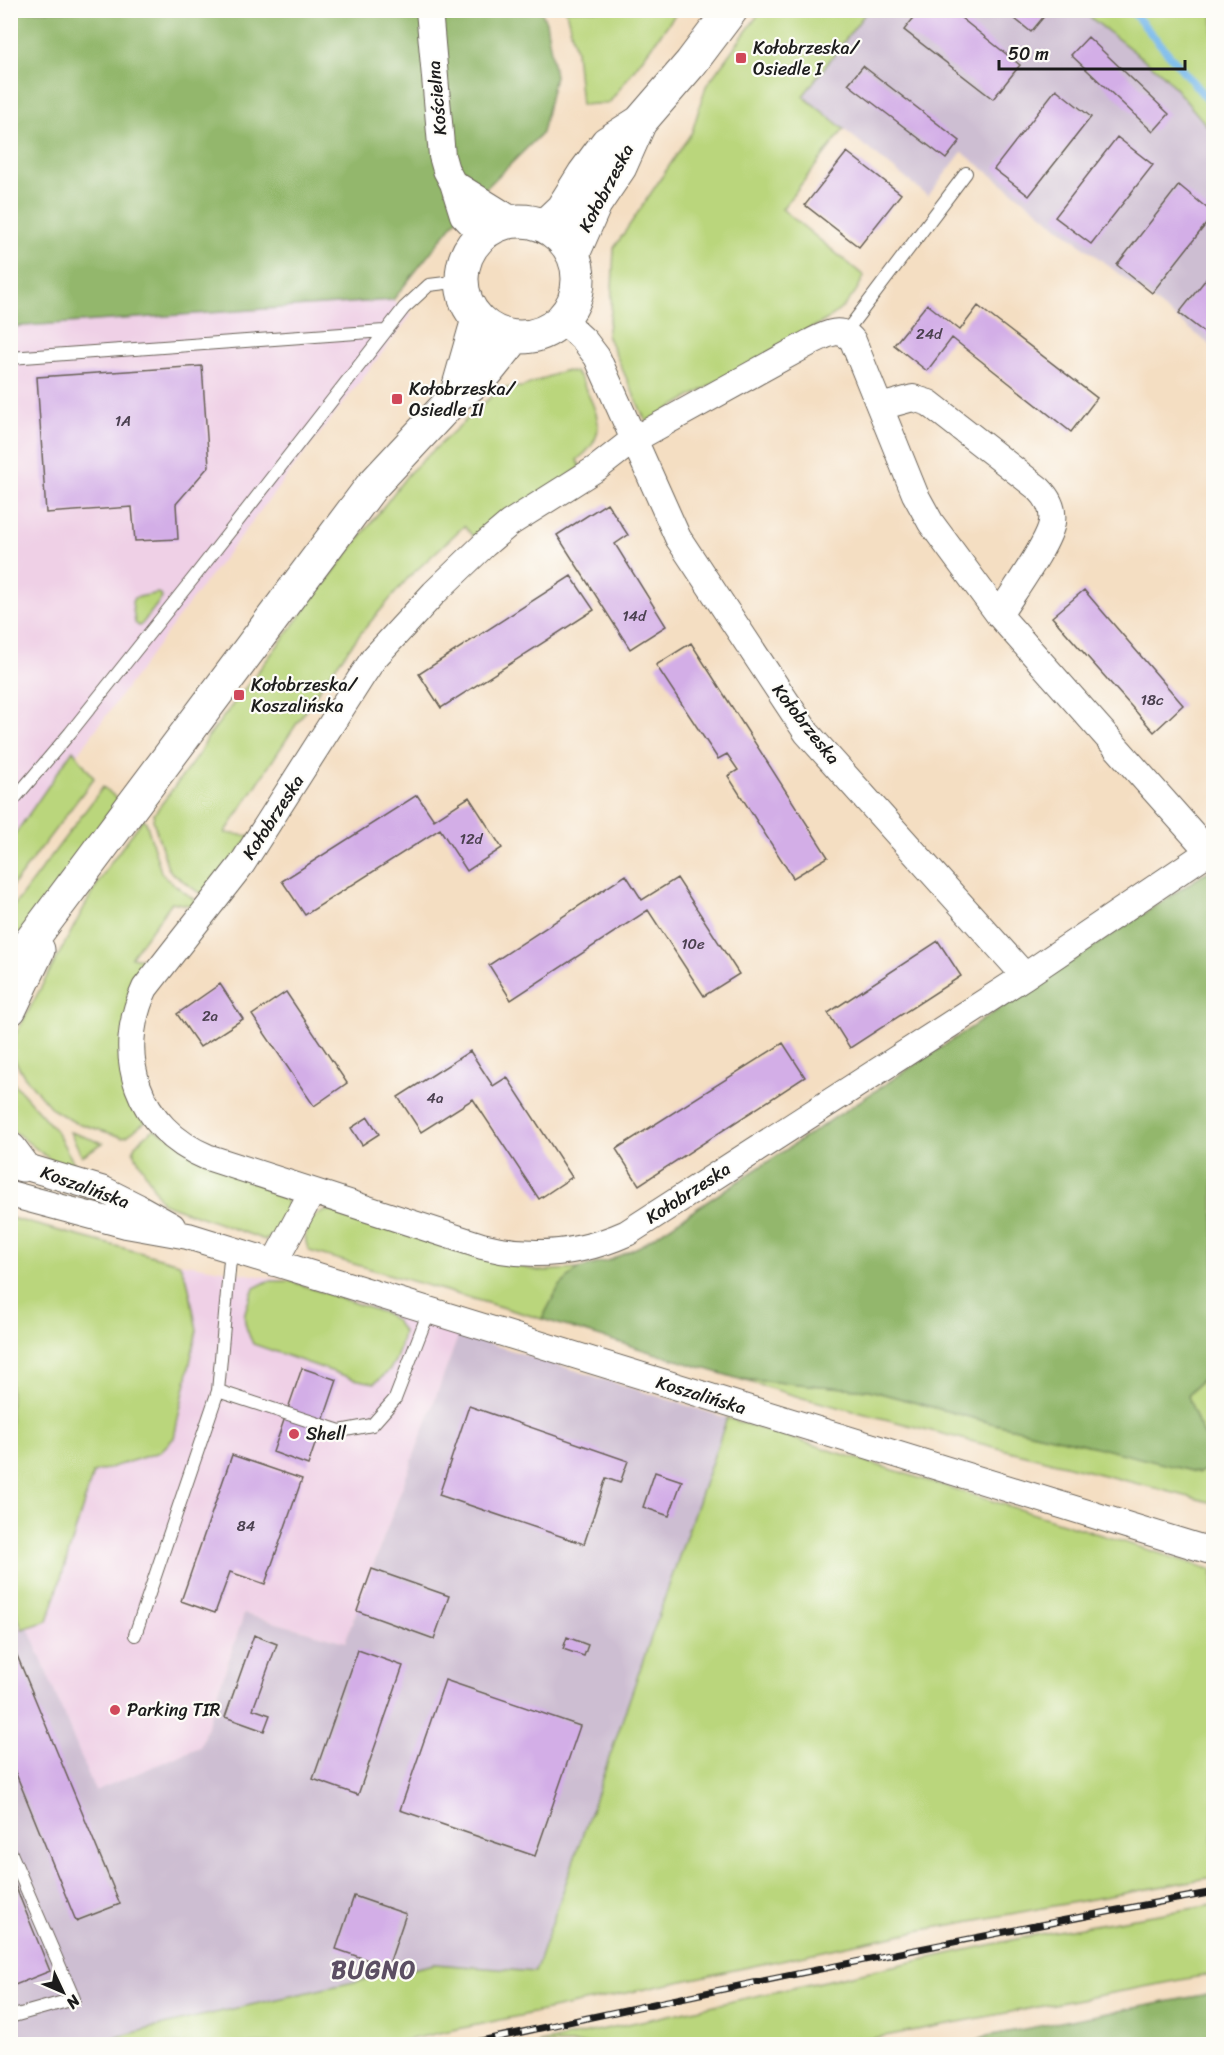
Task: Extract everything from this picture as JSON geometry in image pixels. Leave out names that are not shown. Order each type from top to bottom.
[{"type":"main road","name":"Kołobrzeska","points":[[529,223],[562,209],[607,143],[640,122],[691,63],[730,10]]},
{"type":"main road","name":"Kołobrzeska","points":[[573,254],[595,204],[620,167],[640,122]]},
{"type":"main road","points":[[529,223],[561,237],[573,254],[578,271],[578,289],[572,305],[562,320],[548,330],[532,336],[515,337],[495,332],[478,319],[469,308],[462,281],[464,264],[470,248],[482,235],[497,226],[529,223]]},
{"type":"main road","points":[[456,396],[478,319]]},
{"type":"main road","points":[[10,969],[371,487],[456,396],[486,373],[515,337]]},
{"type":"main road","points":[[10,1009],[64,897]]},
{"type":"street","name":"Kościelna","points":[[429,10],[442,156],[463,215],[482,235]]},
{"type":"street","points":[[453,183],[529,223]]},
{"type":"street","name":"Kołobrzeska","points":[[562,320],[584,340],[597,357],[678,538],[807,733],[1025,976]]},
{"type":"street","name":"Kołobrzeska","points":[[828,333],[845,333],[853,341],[923,509],[999,615],[1211,850],[1025,976],[627,1233],[600,1244],[544,1254],[500,1251],[197,1153],[177,1141],[161,1125],[142,1098],[131,1061],[132,1024],[139,1001],[153,976],[242,864],[362,676],[386,644],[442,585],[510,523],[597,468],[633,440],[828,333]]},
{"type":"street","points":[[880,407],[913,398],[929,403],[1039,489],[1049,502],[1053,513],[1051,530],[999,615]]},
{"type":"street","name":"Koszalińska","points":[[13,1167],[104,1190],[188,1236],[1214,1552]]},
{"type":"street","points":[[274,1263],[312,1192]]},
{"type":"lane","points":[[845,333],[966,173]]},
{"type":"lane","points":[[10,804],[70,733],[195,576],[384,331],[429,285],[462,281]]},
{"type":"lane","points":[[10,358],[384,331]]},
{"type":"lane","points":[[135,1635],[218,1391],[231,1249]]},
{"type":"lane","points":[[218,1391],[340,1431],[372,1425],[395,1399],[429,1311]]},
{"type":"lane","points":[[10,1851],[74,1999],[10,2017]]},
{"type":"shaded area","points":[[867,11],[1082,11],[1164,75],[1213,133],[1213,347],[962,152],[928,196],[802,96]]},
{"type":"shaded area","points":[[393,300],[412,314],[177,619],[11,845],[11,327]]},
{"type":"shaded area","points":[[10,1218],[179,1263],[290,1281],[459,1334],[345,1642],[244,1614],[200,1747],[95,1792],[28,1628],[11,1632]]},
{"type":"shaded area","points":[[459,1334],[727,1418],[535,1972],[435,1964],[188,2019],[90,2044],[11,2044],[11,1632],[28,1627],[95,1791],[200,1747],[244,1614],[345,1642]]},
{"type":"green space","points":[[566,10],[678,11],[609,103],[581,105],[576,51]]},
{"type":"green space","points":[[11,11],[541,11],[546,22],[555,76],[542,133],[464,210],[393,300],[11,327]]},
{"type":"green space","points":[[761,11],[867,11],[803,96],[844,129],[782,209],[864,276],[849,300],[828,319],[646,422],[607,335],[611,311],[614,248],[692,132],[706,86]]},
{"type":"green space","points":[[1082,11],[1213,11],[1213,133],[1164,75]]},
{"type":"green space","points":[[563,371],[575,372],[580,377],[598,421],[595,440],[577,460],[581,467],[477,541],[464,526],[408,578],[361,633],[326,679],[225,833],[251,836],[207,894],[198,892],[168,868],[153,820],[154,814],[199,754],[208,737],[409,473],[495,393],[506,388],[522,387]]},
{"type":"green space","points":[[158,593],[162,598],[139,626],[135,623],[132,602],[134,598]]},
{"type":"green space","points":[[73,750],[94,778],[11,888],[11,840]]},
{"type":"green space","points":[[103,787],[119,800],[11,946],[10,911]]},
{"type":"green space","points":[[143,819],[146,822],[161,872],[200,904],[197,907],[172,902],[131,957],[154,961],[137,986],[148,1120],[127,1136],[122,1137],[74,1122],[52,1109],[24,1076],[11,1054],[11,1043],[92,893],[109,865]]},
{"type":"green space","points":[[1213,868],[1214,1379],[1200,1381],[1188,1396],[1198,1423],[1212,1449],[1213,1466],[1199,1473],[995,1424],[869,1390],[739,1379],[542,1319],[559,1287],[578,1269],[610,1260],[640,1246]]},
{"type":"green space","points":[[10,1079],[56,1131],[77,1169],[61,1168],[11,1129]]},
{"type":"green space","points":[[154,1129],[284,1194],[289,1210],[277,1234],[265,1240],[162,1203],[133,1151],[135,1145]]},
{"type":"green space","points":[[70,1132],[103,1143],[82,1156]]},
{"type":"green space","points":[[330,1210],[485,1259],[539,1271],[578,1269],[559,1287],[542,1319],[309,1251],[306,1244],[308,1224],[317,1215]]},
{"type":"green space","points":[[11,1218],[179,1263],[188,1283],[197,1330],[174,1438],[160,1452],[93,1473],[48,1621],[22,1629],[12,1600],[10,1600]]},
{"type":"green space","points":[[268,1281],[290,1281],[387,1314],[403,1331],[398,1355],[387,1373],[374,1383],[354,1379],[253,1344],[246,1328],[245,1310],[254,1288]]},
{"type":"green space","points":[[739,1379],[869,1390],[995,1424],[1088,1445],[1212,1449],[1198,1423],[1188,1396],[1200,1381],[1213,1379],[1213,1503],[803,1398]]},
{"type":"green space","points":[[727,1418],[1213,1570],[1213,1877],[917,1931],[388,2044],[90,2044],[188,2019],[435,1964],[535,1972]]},
{"type":"green space","points":[[1213,1905],[1213,1974],[842,2044],[536,2044],[1040,1934]]},
{"type":"green space","points":[[1213,1993],[1213,2044],[972,2044],[987,2036]]},
{"type":"building","points":[[920,10],[951,10],[1020,65],[993,99],[904,30]]},
{"type":"building","points":[[1004,10],[1042,10],[1046,14],[1031,32]]},
{"type":"building","points":[[1088,37],[1169,114],[1153,132],[1071,55]]},
{"type":"building","points":[[863,66],[960,141],[946,159],[848,84]]},
{"type":"building","points":[[1056,89],[1091,117],[1029,196],[994,169]]},
{"type":"building","points":[[1117,137],[1153,165],[1091,244],[1055,217]]},
{"type":"building","points":[[847,152],[901,194],[859,247],[805,205]]},
{"type":"building","points":[[1179,185],[1214,214],[1152,293],[1117,265]]},
{"type":"building","points":[[1214,269],[1214,340],[1179,313]]},
{"type":"building","points":[[927,304],[960,330],[978,306],[1097,398],[1071,432],[952,338],[927,371],[894,345]]},
{"type":"building","points":[[202,366],[209,466],[176,504],[178,539],[135,541],[132,507],[46,513],[37,377]]},
{"type":"building","points":[[607,503],[628,535],[615,544],[666,626],[630,649],[557,535]]},
{"type":"building","points":[[571,576],[594,610],[441,708],[419,674]]},
{"type":"building","points":[[1084,590],[1183,705],[1154,732],[1052,617]]},
{"type":"building","points":[[691,643],[828,857],[793,878],[728,776],[738,770],[727,754],[718,759],[656,665]]},
{"type":"building","points":[[417,795],[434,820],[469,797],[502,848],[467,871],[440,829],[305,915],[282,881]]},
{"type":"building","points":[[626,875],[642,900],[677,878],[739,974],[704,996],[648,910],[511,1000],[489,965]]},
{"type":"building","points":[[938,941],[961,976],[850,1048],[828,1013]]},
{"type":"building","points":[[220,984],[243,1019],[200,1047],[177,1014]]},
{"type":"building","points":[[286,992],[347,1083],[314,1106],[252,1015]]},
{"type":"building","points":[[783,1043],[805,1077],[639,1185],[616,1149]]},
{"type":"building","points":[[470,1051],[493,1086],[507,1077],[572,1177],[539,1199],[473,1099],[421,1132],[398,1097]]},
{"type":"building","points":[[368,1117],[379,1134],[362,1145],[351,1128]]},
{"type":"building","points":[[302,1368],[337,1380],[308,1465],[273,1452]]},
{"type":"building","points":[[469,1406],[628,1461],[620,1483],[606,1478],[584,1544],[439,1495]]},
{"type":"building","points":[[232,1455],[302,1479],[265,1584],[230,1572],[215,1613],[181,1601]]},
{"type":"building","points":[[655,1472],[682,1481],[669,1516],[643,1507]]},
{"type":"building","points":[[372,1569],[449,1596],[434,1639],[357,1611]]},
{"type":"building","points":[[254,1635],[277,1644],[253,1709],[270,1715],[264,1731],[225,1717]]},
{"type":"building","points":[[567,1637],[588,1645],[584,1656],[563,1649]]},
{"type":"building","points":[[358,1650],[403,1666],[358,1795],[313,1779]]},
{"type":"building","points":[[16,1653],[120,1904],[76,1921],[10,1759],[10,1655]]},
{"type":"building","points":[[445,1680],[580,1726],[535,1856],[400,1810]]},
{"type":"building","points":[[10,1873],[50,1971],[10,1987]]},
{"type":"building","points":[[354,1896],[406,1914],[388,1967],[336,1949]]},
{"type":"waterway","points":[[1131,10],[1214,107]]},
{"type":"railway","points":[[467,2044],[840,1965],[1214,1892]]},
{"type":"place","name":"Kołobrzeska/ Osiedle I","points":[[741,58]]},
{"type":"place","name":"Kołobrzeska/ Osiedle II","points":[[397,399]]},
{"type":"place","name":"Kołobrzeska/ Koszalińska","points":[[239,695]]},
{"type":"place","name":"Shell","points":[[294,1434]]},
{"type":"place","name":"Parking TIR","points":[[115,1710]]},
{"type":"district","name":"BUGNO","points":[[374,1970]]}]
